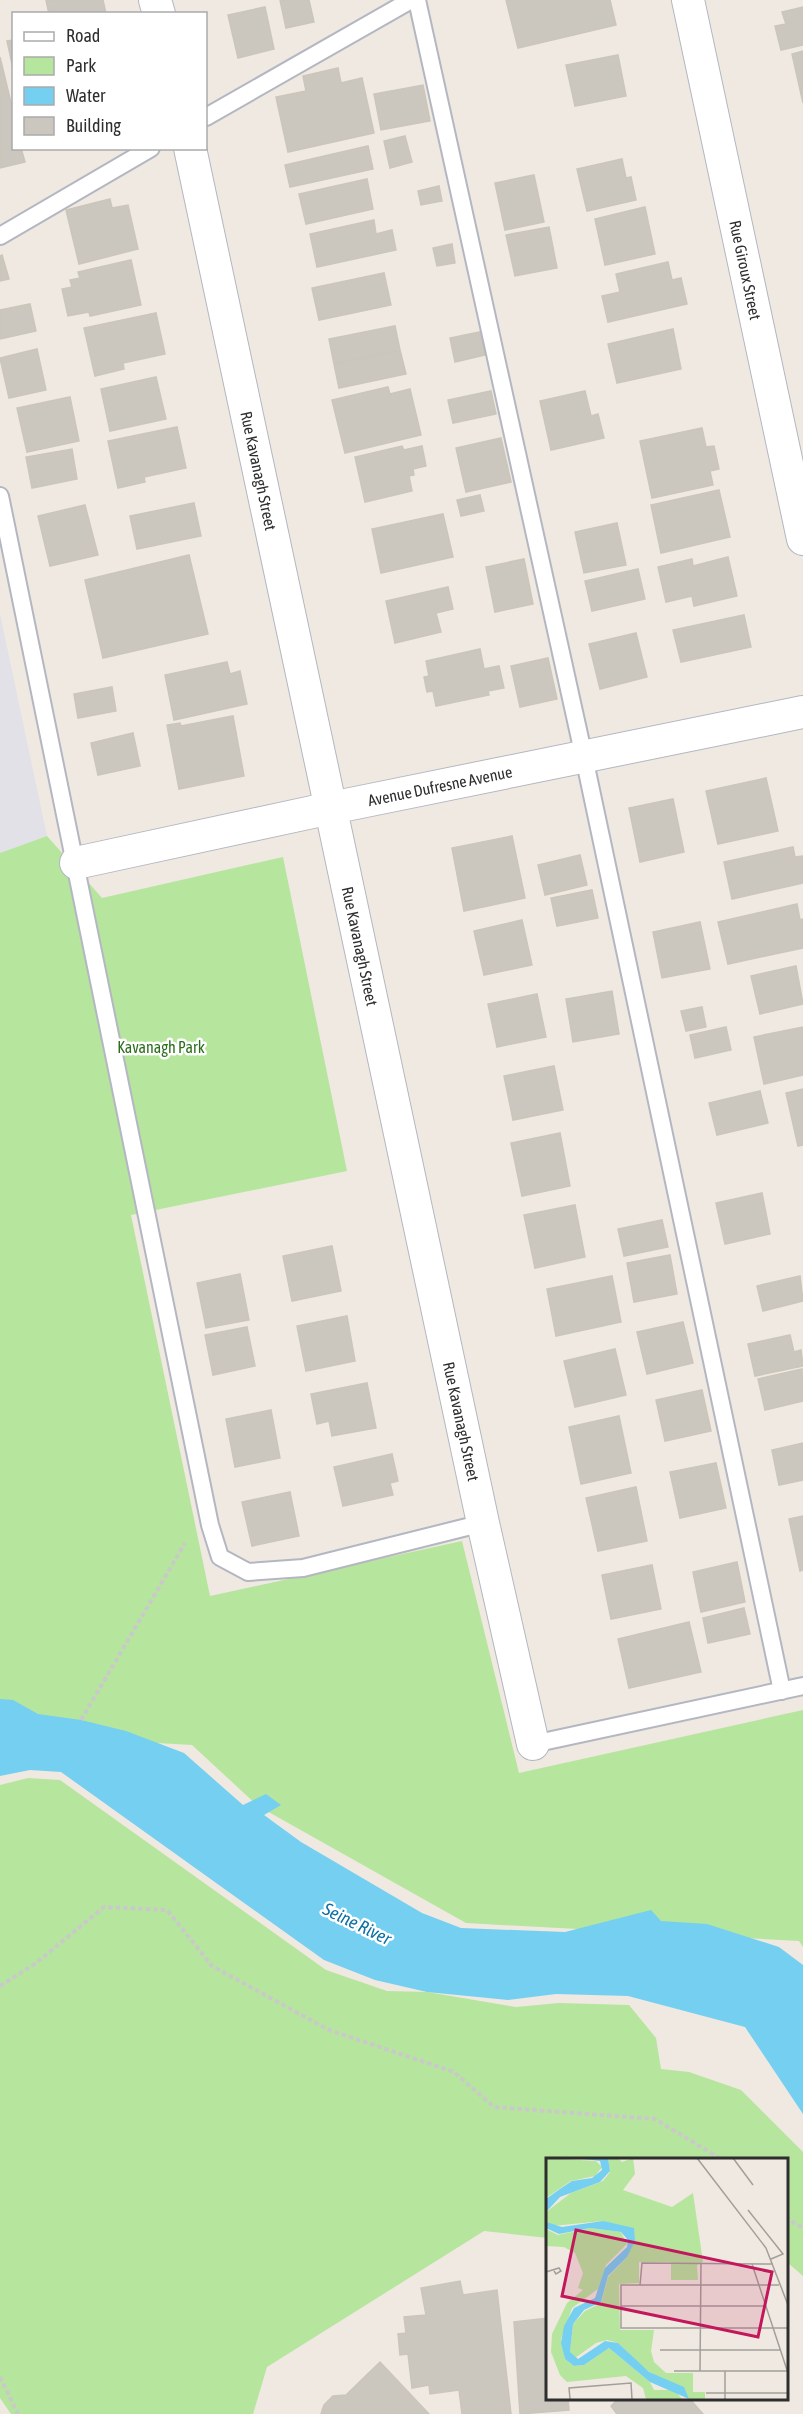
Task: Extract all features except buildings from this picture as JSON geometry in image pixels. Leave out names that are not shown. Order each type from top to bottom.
[{"type":"street","name":"Rue Giroux Street","points":[[688,0],[803,539]]},
{"type":"street","name":"Rue Kavanagh Street","points":[[190,150],[483,1523],[533,1744]]},
{"type":"street","name":"Avenue Dufresne Avenue","points":[[76,863],[331,808],[803,712]]},
{"type":"lane","points":[[207,116],[411,0]]},
{"type":"lane","points":[[417,0],[584,757],[782,1691]]},
{"type":"lane","points":[[0,236],[148,150]]},
{"type":"lane","points":[[0,496],[210,1525],[220,1557],[248,1572],[303,1568],[483,1523]]},
{"type":"lane","points":[[533,1744],[803,1686]]},
{"type":"path","points":[[81,1720],[207,1507]]},
{"type":"path","points":[[0,1986],[36,1963],[104,1907],[167,1910],[212,1966],[329,2030],[454,2072],[494,2107],[656,2119],[720,2158]]},
{"type":"path","points":[[788,2218],[796,2225],[803,2227]]},
{"type":"path","points":[[0,2377],[18,2414]]},
{"type":"shaded area","points":[[0,614],[47,836],[0,853]]},
{"type":"green space","name":"Kavanagh Park","points":[[47,836],[102,898],[283,857],[347,1171],[131,1215],[210,1596],[462,1541],[519,1773],[803,1710],[803,1947],[799,1941],[466,1923],[258,1806],[192,1745],[0,1734],[0,853]]},
{"type":"green space","points":[[28,1778],[60,1780],[326,1970],[387,1991],[427,1992],[516,2007],[559,2003],[629,2005],[656,2038],[661,2069],[689,2072],[741,2090],[803,2152],[803,2276],[788,2263],[788,2158],[546,2158],[546,2238],[484,2231],[267,2367],[253,2414],[11,2414],[0,2398],[0,1785]]},
{"type":"water","name":"Seine River","points":[[0,1699],[13,1700],[38,1714],[81,1720],[126,1731],[184,1753],[243,1805],[266,1794],[281,1805],[264,1815],[301,1842],[422,1913],[461,1928],[565,1932],[651,1910],[661,1921],[707,1924],[779,1947],[803,1965],[803,2114],[745,2027],[628,1996],[556,1994],[508,2000],[427,1992],[375,1980],[324,1960],[61,1772],[30,1770],[0,1776]]}]
